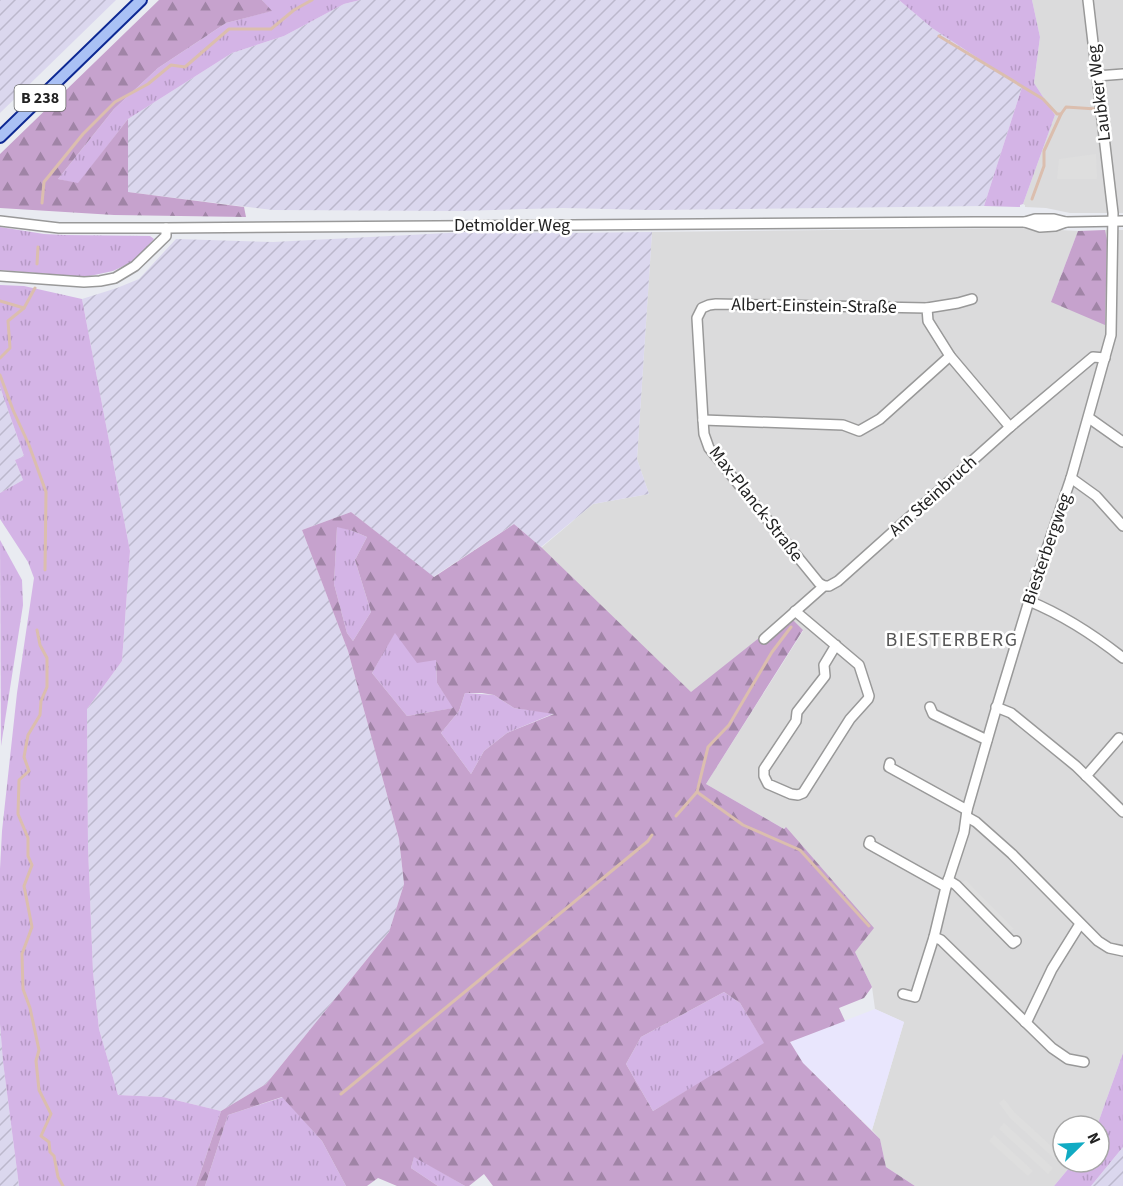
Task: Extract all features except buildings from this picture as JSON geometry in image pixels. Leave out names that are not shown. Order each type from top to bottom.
[{"type":"main road","name":"B 238","points":[[0,137],[141,0]]},
{"type":"street","name":"Laubker Weg","points":[[1088,0],[1118,221]]},
{"type":"street","points":[[1097,76],[1123,74]]},
{"type":"street","name":"Detmolder Weg","points":[[0,221],[59,228],[166,228],[1025,222],[1040,227],[1055,226],[1066,222],[1118,221]]},
{"type":"street","name":"Biesterbergweg","points":[[903,994],[915,997],[964,832],[967,813],[996,707],[1089,418],[1112,328],[1118,221]]},
{"type":"street","points":[[0,276],[84,282],[115,278],[135,266],[166,236],[166,228]]},
{"type":"street","name":"Albert-Einstein-Straße","points":[[702,308],[716,304],[927,308],[972,299]]},
{"type":"street","name":"Max-Planck-Straße","points":[[702,308],[697,318],[704,434],[709,448],[819,584],[824,586]]},
{"type":"street","points":[[927,308],[928,321],[950,356],[1010,427]]},
{"type":"street","points":[[703,420],[843,425],[859,431],[880,419],[950,356]]},
{"type":"street","name":"Am Steinbruch","points":[[764,639],[824,586],[838,581],[1010,427],[1093,357],[1105,358]]},
{"type":"street","points":[[1089,418],[1123,442]]},
{"type":"street","points":[[1071,478],[1096,496],[1123,526]]},
{"type":"street","points":[[1029,601],[1076,624],[1123,658]]},
{"type":"street","points":[[795,611],[836,645],[858,665],[868,699],[850,720],[802,793],[791,794],[768,784],[764,776],[764,769],[796,721],[797,711],[825,676],[824,665],[836,645]]},
{"type":"street","points":[[930,707],[933,714],[987,740]]},
{"type":"street","points":[[996,707],[1011,713],[1076,766],[1123,812]]},
{"type":"street","points":[[1086,776],[1119,738]]},
{"type":"street","points":[[890,763],[889,767],[967,813],[1101,943],[1109,948],[1123,951]]},
{"type":"street","points":[[870,841],[869,844],[947,884],[956,885],[1013,943],[1016,941]]},
{"type":"street","points":[[1025,1022],[1049,975],[1080,924]]},
{"type":"street","points":[[934,937],[941,940],[1060,1055],[1084,1062]]},
{"type":"shaded area","points":[[0,0],[116,0],[0,113]]},
{"type":"shaded area","points":[[360,0],[899,0],[932,28],[1022,87],[984,206],[652,210],[563,208],[460,211],[273,210],[128,192],[128,119],[232,53],[284,36],[344,4]]},
{"type":"shaded area","points":[[1032,0],[1123,0],[1123,213],[1070,213],[1025,207],[1023,204],[1055,115],[1034,83],[1040,37]]},
{"type":"shaded area","points":[[1096,154],[1097,179],[1057,179],[1059,159]]},
{"type":"shaded area","points":[[1024,228],[1078,231],[1051,302],[1105,235],[1105,230],[1123,230],[1123,1053],[1101,1114],[1051,1114],[1051,1174],[1064,1174],[1054,1186],[915,1186],[886,1167],[880,1139],[872,1130],[904,1022],[875,1009],[872,987],[855,952],[785,827],[784,829],[706,784],[803,631],[787,616],[691,693],[541,548],[593,504],[649,494],[637,459],[652,232]]},
{"type":"shaded area","points":[[468,232],[652,232],[637,459],[649,494],[593,504],[541,547],[514,524],[433,577],[351,512],[302,530],[348,651],[399,839],[404,884],[389,932],[266,1084],[221,1111],[163,1097],[118,1095],[99,1029],[93,972],[88,847],[87,709],[122,661],[130,551],[82,299],[139,279],[176,239],[273,242]]},
{"type":"shaded area","points":[[0,387],[24,456],[15,460],[23,480],[0,493]]},
{"type":"shaded area","points":[[966,880],[1014,929],[1007,932],[959,884]]},
{"type":"shaded area","points":[[875,1009],[904,1022],[872,1130],[803,1063],[790,1042]]},
{"type":"shaded area","points":[[0,1024],[3,1062],[19,1186],[0,1186]]},
{"type":"shaded area","points":[[1004,1099],[1014,1112],[1051,1146],[1051,1156],[1010,1118],[999,1103]]},
{"type":"shaded area","points":[[1004,1123],[1051,1166],[1048,1174],[999,1129]]},
{"type":"shaded area","points":[[994,1135],[1033,1171],[1028,1176],[989,1141]]},
{"type":"shaded area","points":[[1123,1147],[1123,1186],[1091,1186],[1101,1174],[1111,1174],[1111,1162]]},
{"type":"green space","points":[[159,0],[262,0],[272,11],[226,23],[158,68],[114,109],[58,179],[78,183],[128,119],[128,192],[244,207],[246,217],[114,215],[0,208],[0,154]]},
{"type":"green space","points":[[262,0],[360,0],[344,4],[284,36],[232,53],[128,119],[78,184],[58,179],[114,109],[158,68],[226,23],[271,11]]},
{"type":"green space","points":[[899,0],[1032,0],[1040,37],[1034,83],[1055,115],[1020,207],[984,206],[1022,87],[932,28]]},
{"type":"green space","points":[[0,227],[44,234],[150,236],[154,239],[134,261],[113,271],[85,277],[0,270]]},
{"type":"green space","points":[[1105,230],[1107,240],[1105,325],[1051,302],[1078,231]]},
{"type":"green space","points":[[0,285],[24,286],[82,299],[130,551],[122,661],[87,709],[88,847],[93,972],[99,1029],[118,1095],[163,1097],[221,1111],[196,1186],[19,1186],[0,1024],[0,869],[17,693],[34,578],[28,562],[0,519],[0,493],[23,480],[15,460],[24,456],[0,387]]},
{"type":"green space","points":[[351,512],[434,577],[514,524],[541,547],[691,692],[788,615],[803,630],[706,784],[784,829],[786,827],[874,928],[855,952],[872,987],[864,998],[839,1008],[845,1021],[790,1042],[803,1063],[880,1139],[886,1167],[915,1186],[493,1186],[484,1174],[469,1186],[465,1186],[414,1157],[411,1168],[438,1186],[397,1186],[378,1178],[367,1186],[346,1186],[322,1141],[282,1097],[228,1115],[205,1186],[196,1186],[221,1111],[266,1084],[389,932],[404,884],[399,839],[348,651],[302,530]],"holes":[[[337,527],[367,537],[355,560],[371,612],[353,641],[347,633],[334,584]],[[395,633],[417,663],[436,660],[437,683],[453,708],[407,716],[372,673]],[[465,693],[482,693],[494,695],[514,708],[554,714],[507,733],[484,751],[471,774],[441,733],[459,711]],[[724,992],[740,1003],[764,1043],[653,1111],[626,1064],[641,1037]]]},
{"type":"green space","points":[[337,526],[367,537],[355,560],[371,612],[353,641],[347,633],[334,584]]},
{"type":"green space","points":[[0,540],[22,580],[23,605],[1,746]]},
{"type":"green space","points":[[395,632],[436,660],[437,683],[454,708],[407,716],[372,673]]},
{"type":"green space","points":[[465,693],[494,695],[514,708],[555,713],[507,733],[484,751],[471,774],[441,733],[459,711]]},
{"type":"green space","points":[[724,992],[740,1003],[765,1044],[653,1111],[626,1064],[641,1037]]},
{"type":"green space","points":[[1123,1053],[1123,1147],[1111,1162],[1111,1114],[1101,1114]]},
{"type":"green space","points":[[283,1097],[322,1141],[346,1186],[205,1186],[228,1115]]},
{"type":"green space","points":[[414,1156],[465,1186],[438,1186],[411,1168]]},
{"type":"green space","points":[[1064,1174],[1101,1174],[1091,1186],[1054,1186]]},
{"type":"waterway","points":[[42,203],[44,182],[83,134],[115,102],[148,84],[171,65],[185,67],[229,29],[271,29],[294,10],[312,0]]},
{"type":"waterway","points":[[939,36],[1043,99],[1057,114],[1061,114],[1066,107],[1096,109]]},
{"type":"waterway","points":[[1032,199],[1044,166],[1044,151],[1061,114]]},
{"type":"waterway","points":[[37,264],[38,247]]},
{"type":"waterway","points":[[0,358],[10,348],[8,321],[24,308],[35,288]]},
{"type":"waterway","points":[[0,301],[24,308]]},
{"type":"waterway","points":[[0,375],[46,492],[45,570]]},
{"type":"waterway","points":[[676,816],[697,792],[708,747],[729,725],[772,652],[791,627]]},
{"type":"waterway","points":[[37,630],[40,645],[47,658],[47,687],[41,701],[40,715],[28,735],[24,757],[29,771],[19,780],[18,814],[28,838],[28,856],[32,865],[24,886],[32,927],[22,954],[23,989],[30,1008],[39,1050],[36,1061],[39,1090],[51,1114],[41,1136],[49,1142],[50,1152],[54,1156],[58,1177],[63,1186]]},
{"type":"waterway","points":[[697,792],[743,825],[800,850],[869,926]]},
{"type":"waterway","points":[[341,1094],[648,841],[652,835]]},
{"type":"district","name":"BIESTERBERG","points":[[952,640]]}]
